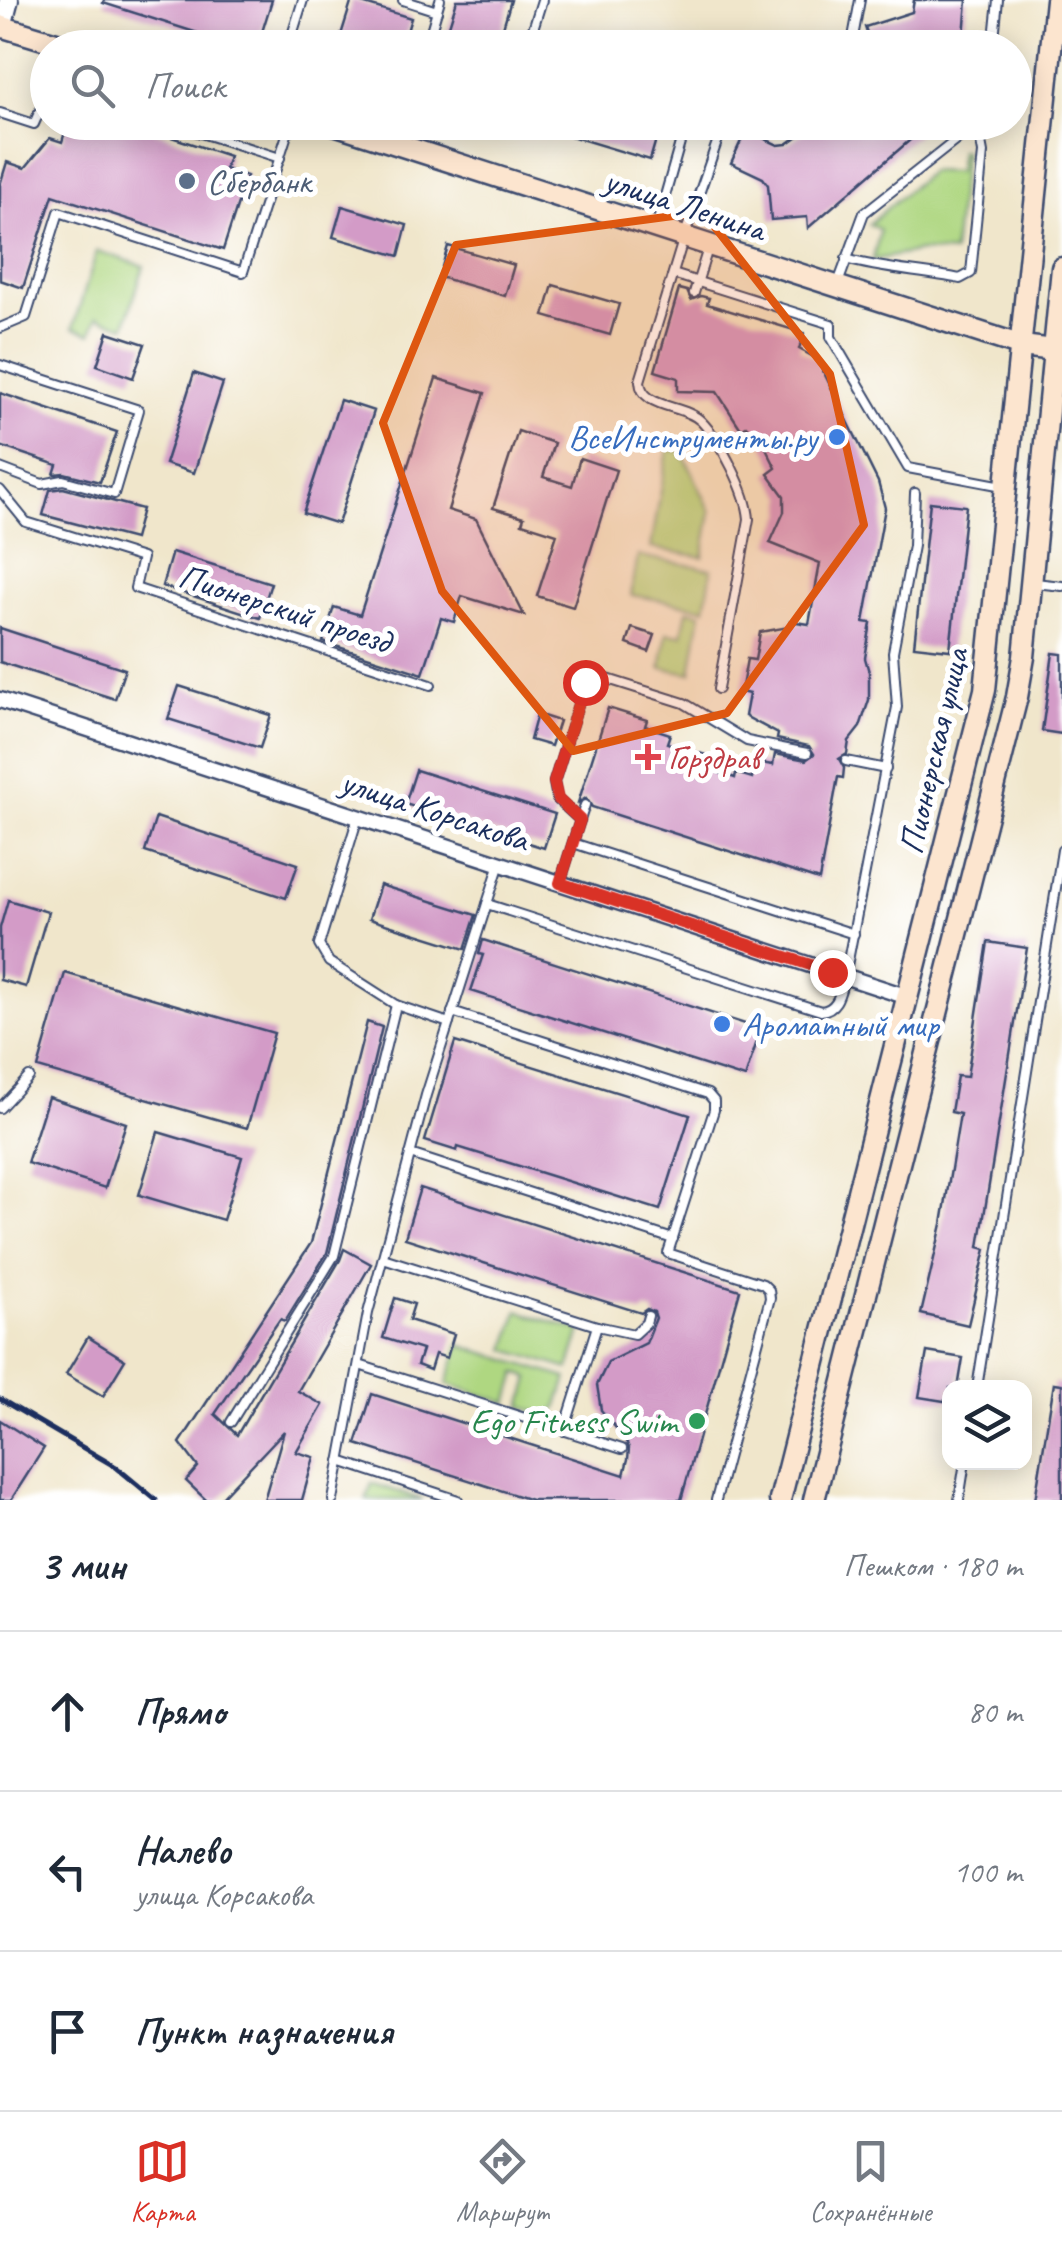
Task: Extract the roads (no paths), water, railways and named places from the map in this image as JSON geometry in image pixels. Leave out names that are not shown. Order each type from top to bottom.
[{"type":"main road","name":"Пионерская улица","points":[[780,1500],[985,690],[1056,0]]},
{"type":"main road","points":[[1,28],[30,36]]},
{"type":"main road","name":"улица Ленина","points":[[382,140],[1022,346],[1054,350]]},
{"type":"main road","name":"Пионерская улица","points":[[814,1500],[1017,697],[1062,268]]},
{"type":"street","points":[[1,28],[9,0]]},
{"type":"street","name":"улица Корсакова","points":[[0,700],[908,996]]},
{"type":"lane","points":[[293,30],[302,0]]},
{"type":"lane","points":[[404,0],[436,10]]},
{"type":"lane","points":[[431,30],[440,0]]},
{"type":"lane","points":[[534,30],[542,0]]},
{"type":"lane","points":[[854,30],[860,0]]},
{"type":"lane","points":[[995,30],[998,0]]},
{"type":"lane","points":[[0,113],[30,123]]},
{"type":"lane","points":[[223,140],[280,158]]},
{"type":"lane","points":[[0,328],[26,317],[59,212],[244,272],[286,140]]},
{"type":"lane","points":[[397,145],[399,140]]},
{"type":"lane","points":[[656,228],[681,140]]},
{"type":"lane","points":[[718,140],[684,238],[640,391],[647,398],[686,411],[705,425],[747,502],[749,519],[718,689]]},
{"type":"lane","points":[[836,286],[864,213],[958,140]]},
{"type":"lane","points":[[846,258],[874,267],[960,280],[971,272],[981,140]]},
{"type":"lane","points":[[694,294],[708,245]]},
{"type":"lane","points":[[673,274],[831,324],[831,337],[908,468],[1008,486]]},
{"type":"lane","points":[[0,364],[139,410],[114,494],[64,480],[42,484],[0,468]]},
{"type":"lane","name":"Пионерский проезд","points":[[0,490],[26,522],[142,558],[134,588],[431,685]]},
{"type":"lane","points":[[487,904],[821,1011],[830,1010],[836,1004],[845,976],[898,708],[893,652],[913,546],[915,493]]},
{"type":"lane","points":[[1031,582],[1062,586]]},
{"type":"lane","points":[[580,820],[558,799],[554,782],[590,676],[684,703],[747,741],[807,753]]},
{"type":"lane","points":[[846,761],[886,769]]},
{"type":"lane","points":[[560,883],[585,805]]},
{"type":"lane","points":[[358,817],[320,945],[329,962],[396,1005],[449,1023]]},
{"type":"lane","points":[[573,842],[854,934]]},
{"type":"lane","points":[[977,1380],[1062,850]]},
{"type":"lane","points":[[333,1500],[358,1364],[410,1154],[500,863]]},
{"type":"lane","points":[[231,1422],[334,1256],[396,1005]]},
{"type":"lane","points":[[452,1012],[708,1094],[714,1100],[664,1266]]},
{"type":"lane","points":[[0,1108],[29,1077]]},
{"type":"lane","points":[[410,1154],[673,1238]]},
{"type":"lane","points":[[668,1253],[763,1284],[769,1290],[716,1500]]},
{"type":"lane","points":[[383,1258],[634,1334],[648,1316]]},
{"type":"lane","points":[[564,1430],[598,1326]]},
{"type":"lane","points":[[358,1364],[622,1449]]},
{"type":"lane","points":[[340,1461],[458,1500]]},
{"type":"lane","points":[[959,1500],[964,1470]]},
{"type":"railway","points":[[0,1399],[116,1467],[156,1500]]},
{"type":"place","name":"Сбербанк","points":[[187,181]]},
{"type":"place","name":"ВсеИнструменты.ру","points":[[837,437]]},
{"type":"place","name":"Горздрав","points":[[648,757]]},
{"type":"place","name":"Ароматный мир","points":[[722,1024]]},
{"type":"place","name":"Ego Fitness Swim","points":[[697,1421]]}]
